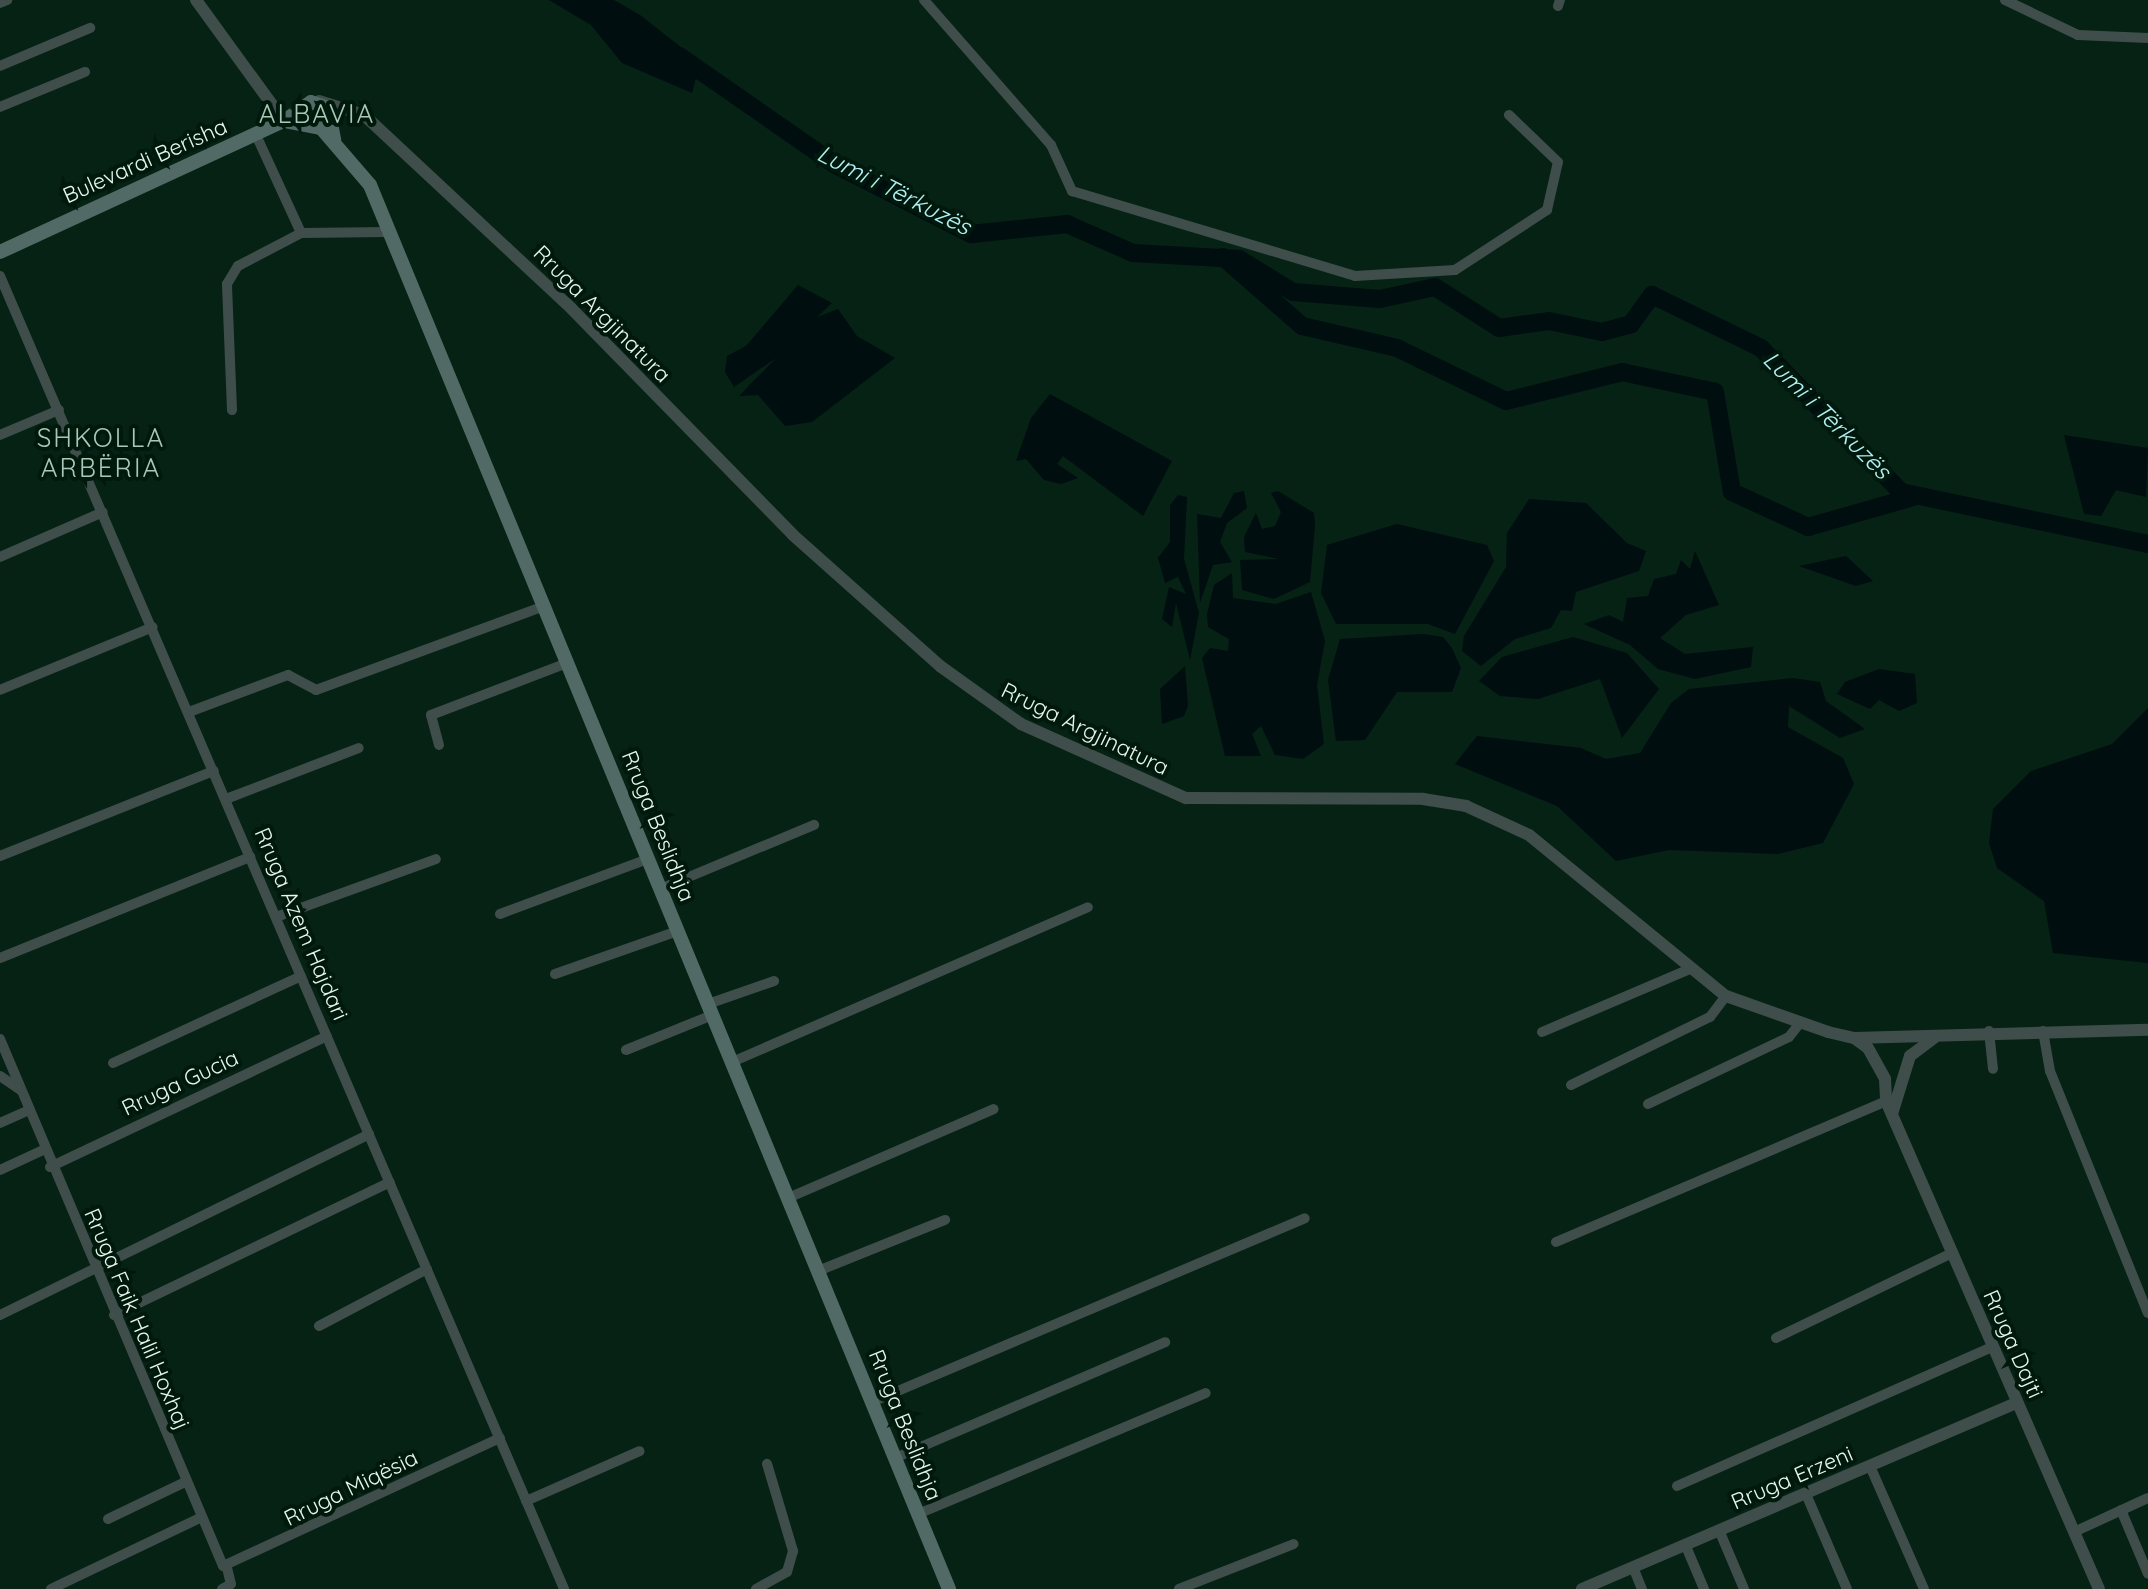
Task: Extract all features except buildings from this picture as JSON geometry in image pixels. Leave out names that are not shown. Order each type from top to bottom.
[{"type":"main road","name":"Bulevardi Berisha","points":[[0,252],[256,135],[313,104]]},
{"type":"main road","points":[[313,104],[313,124]]},
{"type":"main road","points":[[313,104],[328,116],[335,141]]},
{"type":"main road","points":[[284,121],[313,124],[328,116]]},
{"type":"main road","name":"Rruga Beslidhja","points":[[313,124],[335,141],[364,174],[949,1589]]},
{"type":"street","points":[[0,3],[7,0]]},
{"type":"street","points":[[196,0],[284,121]]},
{"type":"street","points":[[924,0],[1051,145],[1072,191],[1355,276],[1455,270],[1547,210],[1558,162],[1509,115]]},
{"type":"street","points":[[2005,0],[2078,35],[2148,38]]},
{"type":"street","points":[[0,66],[90,28]]},
{"type":"street","points":[[0,107],[85,72]]},
{"type":"street","name":"Rruga Argjinatura","points":[[313,104],[364,115],[567,304],[793,535],[1006,716],[1186,798],[1423,799],[1466,806],[1529,835],[1726,996],[1799,1024],[1854,1038]]},
{"type":"street","points":[[328,116],[340,110],[364,115]]},
{"type":"street","points":[[256,135],[301,233]]},
{"type":"street","points":[[232,410],[227,284],[238,266],[301,233],[389,232]]},
{"type":"street","name":"Rruga Azem Hajdari","points":[[0,276],[564,1589]]},
{"type":"street","points":[[0,435],[59,410]]},
{"type":"street","points":[[0,557],[103,512]]},
{"type":"street","points":[[189,712],[288,675],[316,690],[544,606]]},
{"type":"street","points":[[0,690],[153,627]]},
{"type":"street","points":[[439,745],[431,715],[567,663]]},
{"type":"street","points":[[226,799],[359,748]]},
{"type":"street","points":[[0,856],[214,771]]},
{"type":"street","points":[[660,889],[814,825]]},
{"type":"street","points":[[0,958],[250,857]]},
{"type":"street","points":[[276,917],[436,859]]},
{"type":"street","points":[[500,914],[648,859]]},
{"type":"street","points":[[732,1062],[1088,907]]},
{"type":"street","points":[[555,974],[678,931]]},
{"type":"street","points":[[1542,1032],[1692,968]]},
{"type":"street","points":[[113,1063],[301,976]]},
{"type":"street","points":[[626,1050],[774,981]]},
{"type":"street","points":[[1571,1085],[1710,1017],[1726,996]]},
{"type":"street","points":[[1648,1104],[1779,1042],[1799,1024]]},
{"type":"street","points":[[1854,1038],[1989,1031],[2148,1030]]},
{"type":"street","points":[[1989,1031],[1993,1069]]},
{"type":"street","points":[[2043,1031],[2050,1071],[2148,1313]]},
{"type":"street","name":"Rruga Gucia","points":[[50,1167],[327,1036]]},
{"type":"street","points":[[1854,1038],[1890,1073],[1937,1036]]},
{"type":"street","points":[[1892,1114],[1908,1061],[1893,1037]]},
{"type":"street","points":[[1877,1062],[1893,1037]]},
{"type":"street","name":"Rruga Faik Halil Hoxhaj","points":[[0,1039],[92,1270],[223,1566]]},
{"type":"street","name":"Rruga Dajti","points":[[1877,1062],[1886,1101],[2099,1589]]},
{"type":"street","points":[[0,1076],[21,1090]]},
{"type":"street","points":[[1556,1242],[1886,1101]]},
{"type":"street","points":[[788,1198],[994,1109]]},
{"type":"street","points":[[0,1123],[29,1110]]},
{"type":"street","points":[[0,1315],[369,1134]]},
{"type":"street","points":[[0,1170],[43,1150]]},
{"type":"street","points":[[114,1315],[390,1182]]},
{"type":"street","points":[[872,1402],[1305,1218]]},
{"type":"street","points":[[818,1271],[945,1220]]},
{"type":"street","points":[[1776,1338],[1952,1253]]},
{"type":"street","points":[[319,1326],[427,1269]]},
{"type":"street","points":[[895,1458],[1165,1342]]},
{"type":"street","points":[[1677,1486],[1992,1347]]},
{"type":"street","points":[[918,1514],[1206,1393]]},
{"type":"street","name":"Rruga Erzeni","points":[[1582,1589],[2017,1403]]},
{"type":"street","name":"Rruga Miqësia","points":[[223,1566],[500,1438]]},
{"type":"street","points":[[526,1501],[640,1451]]},
{"type":"street","points":[[756,1589],[787,1572],[793,1551],[767,1464]]},
{"type":"street","points":[[1870,1466],[1924,1589]]},
{"type":"street","points":[[108,1519],[185,1482]]},
{"type":"street","points":[[1806,1494],[1847,1589]]},
{"type":"street","points":[[2074,1532],[2148,1498]]},
{"type":"street","points":[[2121,1510],[2148,1574]]},
{"type":"street","points":[[51,1589],[200,1518]]},
{"type":"street","points":[[1719,1530],[1744,1589]]},
{"type":"street","points":[[1179,1589],[1294,1544]]},
{"type":"street","points":[[1685,1544],[1704,1589]]},
{"type":"street","points":[[222,1589],[231,1584],[223,1566]]},
{"type":"street","points":[[1633,1567],[1642,1589]]},
{"type":"shaded area","points":[[549,0],[614,0],[640,15],[700,62],[692,93],[622,63],[591,25]]},
{"type":"shaded area","points":[[798,285],[832,303],[817,317],[838,309],[857,336],[895,358],[812,422],[785,426],[758,395],[739,396],[776,358],[734,387],[725,372],[727,356],[746,346]]},
{"type":"shaded area","points":[[1050,394],[1172,461],[1143,516],[1063,456],[1057,464],[1078,478],[1061,484],[1044,480],[1026,459],[1016,461],[1031,418]]},
{"type":"shaded area","points":[[2064,435],[2148,448],[2146,497],[2116,490],[2101,516],[2084,514]]},
{"type":"shaded area","points":[[1244,491],[1247,508],[1227,523],[1220,542],[1232,562],[1213,565],[1200,603],[1197,514],[1221,518],[1234,493]]},
{"type":"shaded area","points":[[1278,491],[1314,513],[1315,525],[1310,582],[1274,599],[1242,590],[1240,560],[1279,559],[1245,552],[1244,537],[1256,513],[1262,529],[1275,526],[1281,512],[1271,493]]},
{"type":"shaded area","points":[[1178,495],[1187,497],[1184,559],[1199,613],[1190,660],[1176,603],[1172,627],[1162,619],[1169,587],[1186,594],[1178,577],[1165,583],[1158,558],[1170,542],[1170,505]]},
{"type":"shaded area","points":[[1529,499],[1586,503],[1627,543],[1646,551],[1639,571],[1576,592],[1572,611],[1561,610],[1551,628],[1515,639],[1481,666],[1462,651],[1464,636],[1506,567],[1507,533]]},
{"type":"shaded area","points":[[1397,524],[1487,545],[1494,561],[1455,634],[1428,624],[1336,624],[1321,593],[1327,545]]},
{"type":"shaded area","points":[[1695,551],[1719,605],[1686,615],[1660,638],[1685,654],[1753,647],[1751,667],[1695,679],[1658,669],[1630,645],[1584,624],[1609,615],[1623,622],[1627,598],[1648,596],[1654,579],[1676,574],[1681,560],[1690,569]]},
{"type":"shaded area","points":[[1846,556],[1873,581],[1856,586],[1799,566]]},
{"type":"shaded area","points":[[1232,573],[1233,598],[1276,604],[1311,592],[1325,641],[1317,685],[1324,744],[1303,759],[1275,755],[1261,726],[1252,734],[1261,756],[1225,756],[1202,658],[1210,648],[1228,651],[1229,639],[1208,627],[1207,614],[1214,585]]},
{"type":"shaded area","points":[[1423,634],[1443,637],[1452,648],[1461,668],[1452,692],[1397,692],[1365,740],[1336,741],[1328,680],[1340,639]]},
{"type":"shaded area","points":[[1573,637],[1627,653],[1659,689],[1622,738],[1600,679],[1538,699],[1500,696],[1479,681],[1502,657]]},
{"type":"shaded area","points":[[1185,666],[1188,706],[1184,716],[1162,724],[1160,689]]},
{"type":"shaded area","points":[[1879,669],[1915,674],[1917,703],[1899,711],[1879,700],[1870,709],[1837,694],[1845,682]]},
{"type":"shaded area","points":[[1793,678],[1820,682],[1826,701],[1865,729],[1840,738],[1789,706],[1788,727],[1843,758],[1854,784],[1823,843],[1778,854],[1669,850],[1616,861],[1557,806],[1455,764],[1477,736],[1581,748],[1606,759],[1640,753],[1671,703],[1689,689]]},
{"type":"shaded area","points":[[2148,708],[2148,963],[2053,953],[2044,901],[1997,868],[1989,843],[1993,809],[2031,771],[2112,744]]},
{"type":"waterway","name":"Lumi i Tërkuzës","points":[[679,56],[836,165],[971,234],[1067,224],[1133,253],[1239,259],[1293,292],[1380,299],[1435,287],[1499,328],[1549,321],[1602,332],[1631,324],[1652,295],[1761,348],[1901,492],[2148,544]]},
{"type":"waterway","points":[[1223,257],[1302,326],[1397,348],[1506,401],[1622,372],[1715,392],[1732,492],[1808,527],[1913,497]]},
{"type":"district","name":"ALBAVIA","points":[[317,114]]},
{"type":"district","name":"SHKOLLA ARBËRIA","points":[[101,453]]}]
